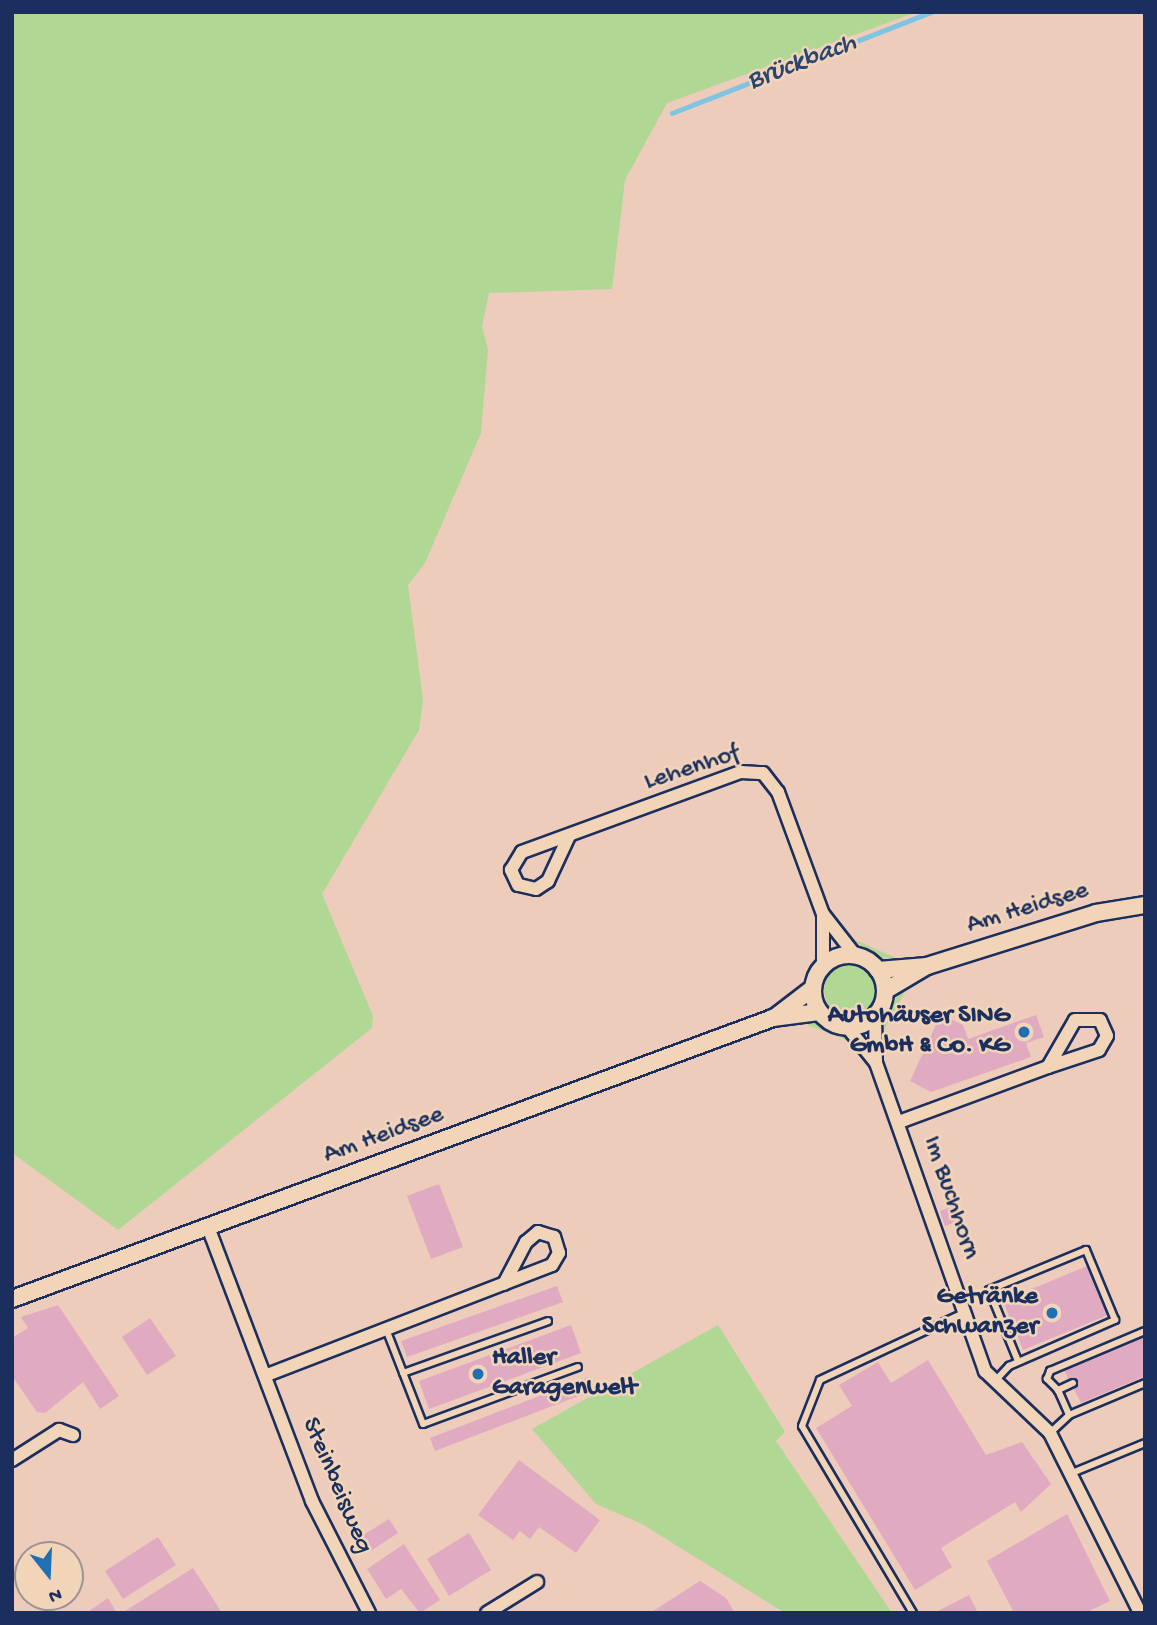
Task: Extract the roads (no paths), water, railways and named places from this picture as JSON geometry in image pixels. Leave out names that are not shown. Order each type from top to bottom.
[{"type":"main road","name":"Am Heidsee","points":[[878,970],[927,966],[1096,912],[1145,905]]},
{"type":"main road","points":[[855,955],[878,970],[886,991],[875,1017],[848,1028],[819,1012],[813,988],[823,965],[855,955]]},
{"type":"main road","name":"Am Heidsee","points":[[886,991],[927,966]]},
{"type":"main road","name":"Am Heidsee","points":[[773,1018],[813,988]]},
{"type":"main road","name":"Am Heidsee","points":[[12,1299],[773,1018],[819,1012]]},
{"type":"street","name":"Lehenhof","points":[[569,836],[548,881],[536,889],[518,885],[511,870],[522,852],[741,772],[763,772],[778,792],[823,914],[855,955]]},
{"type":"street","name":"Lehenhof","points":[[823,914],[823,965]]},
{"type":"street","name":"Im Buchhorn","points":[[875,1017],[876,1063]]},
{"type":"street","name":"Im Buchhorn","points":[[899,1122],[1099,1050],[1107,1035],[1100,1020],[1075,1020],[1048,1067]]},
{"type":"street","name":"Im Buchhorn","points":[[848,1028],[876,1063],[965,1313],[994,1382],[1050,1433],[1140,1613]]},
{"type":"street","name":"Steinbeisweg","points":[[208,1227],[267,1375],[312,1501],[369,1613]]},
{"type":"street","points":[[267,1375],[504,1284],[552,1265],[559,1253],[554,1237],[538,1233],[526,1242],[504,1284]]},
{"type":"street","points":[[12,1460],[59,1430],[73,1435]]},
{"type":"street","points":[[487,1613],[537,1581]]},
{"type":"lane","points":[[994,1382],[1018,1361],[1115,1320],[1086,1250],[989,1290],[1018,1361]]},
{"type":"lane","points":[[913,1613],[802,1426],[820,1380],[965,1313]]},
{"type":"lane","points":[[403,1373],[548,1321]]},
{"type":"lane","points":[[386,1329],[423,1424],[579,1367]]},
{"type":"lane","points":[[1073,1383],[1058,1390],[1050,1388],[1050,1371],[1145,1331]]},
{"type":"lane","points":[[1050,1433],[1069,1415],[1145,1383]]},
{"type":"lane","points":[[1058,1390],[1069,1415]]},
{"type":"lane","points":[[1072,1473],[1145,1443]]},
{"type":"waterway","name":"Brückbach","points":[[672,113],[931,12]]},
{"type":"place","name":"Autohäuser SING GmbH & Co. KG","points":[[1024,1032]]},
{"type":"place","name":"Getränke Schwanzer","points":[[1052,1313]]},
{"type":"place","name":"Haller Garagenwelt","points":[[478,1374]]}]
